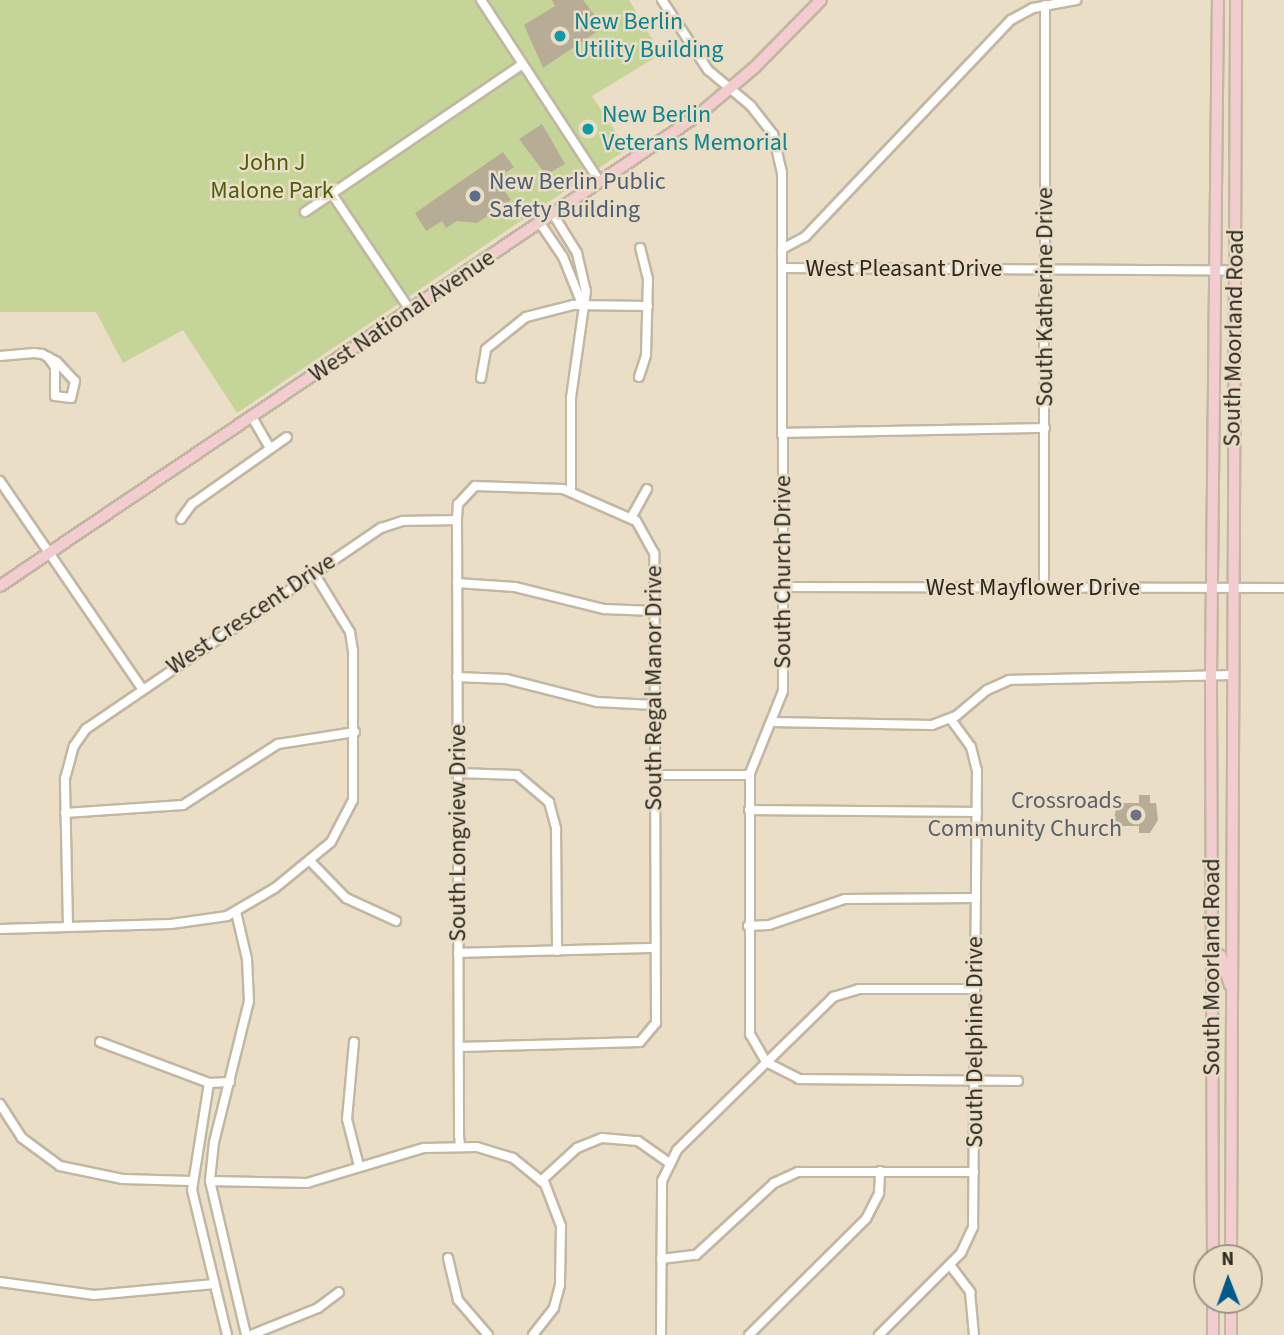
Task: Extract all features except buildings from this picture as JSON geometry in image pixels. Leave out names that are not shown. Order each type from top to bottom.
[{"type":"main road","name":"West National Avenue","points":[[0,586],[540,223],[731,90],[821,0]]},
{"type":"main road","name":"South Moorland Road","points":[[1213,1244],[1211,675],[1218,0]]},
{"type":"main road","name":"South Moorland Road","points":[[1231,1244],[1229,675],[1236,0]]},
{"type":"main road","points":[[1212,951],[1221,956],[1230,985]]},
{"type":"main road","points":[[1212,977],[1219,1009],[1230,1013]]},
{"type":"main road","points":[[1213,1314],[1213,1335]]},
{"type":"main road","points":[[1231,1314],[1231,1335]]},
{"type":"street","points":[[481,0],[600,182]]},
{"type":"street","name":"South Church Drive","points":[[662,0],[696,56],[751,106],[777,142],[782,249],[783,691],[750,775],[749,810],[748,1025],[766,1062]]},
{"type":"street","points":[[782,249],[805,237],[1011,20],[1045,5],[1076,0]]},
{"type":"street","name":"South Katherine Drive","points":[[1044,588],[1045,5]]},
{"type":"street","points":[[305,212],[523,64]]},
{"type":"street","points":[[332,194],[410,310]]},
{"type":"street","points":[[457,520],[461,498],[475,486],[571,491],[570,421],[583,272],[553,214]]},
{"type":"street","points":[[540,223],[563,257],[582,304]]},
{"type":"street","points":[[639,377],[646,355],[648,306],[648,271],[640,248]]},
{"type":"street","name":"West Pleasant Drive","points":[[782,268],[1235,270]]},
{"type":"street","points":[[481,378],[486,349],[507,329],[540,312],[582,304],[648,306]]},
{"type":"street","points":[[0,356],[48,357],[75,381],[71,398],[55,396],[55,367],[48,357]]},
{"type":"street","points":[[252,417],[270,448]]},
{"type":"street","points":[[782,433],[1045,428]]},
{"type":"street","points":[[181,519],[192,504],[287,437]]},
{"type":"street","points":[[0,481],[142,688]]},
{"type":"street","points":[[631,518],[648,489]]},
{"type":"street","name":"South Regal Manor Drive","points":[[459,1048],[632,1043],[650,1035],[656,1023],[652,543],[631,518],[571,491]]},
{"type":"street","name":"West Crescent Drive","points":[[65,813],[71,756],[86,729],[142,688],[394,522],[457,520]]},
{"type":"street","name":"South Longview Drive","points":[[457,520],[460,1146]]},
{"type":"street","points":[[0,929],[195,922],[236,912],[310,861],[331,842],[349,811],[355,732],[350,632],[314,573]]},
{"type":"street","points":[[457,583],[515,587],[604,609],[654,611]]},
{"type":"street","name":"West Mayflower Drive","points":[[783,587],[1284,588]]},
{"type":"street","points":[[771,722],[924,726],[951,719],[987,690],[1009,680],[1229,675]]},
{"type":"street","points":[[457,677],[515,680],[597,702],[654,705]]},
{"type":"street","name":"South Delphine Drive","points":[[879,1335],[950,1265],[973,1227],[975,759],[951,719]]},
{"type":"street","points":[[68,927],[65,813],[183,805],[278,744],[355,732]]},
{"type":"street","points":[[458,773],[517,775],[549,802],[556,829],[557,951]]},
{"type":"street","points":[[655,775],[750,775]]},
{"type":"street","points":[[749,810],[976,812]]},
{"type":"street","points":[[310,861],[346,898],[396,920]]},
{"type":"street","points":[[748,926],[769,925],[845,899],[976,898]]},
{"type":"street","points":[[236,912],[249,990],[210,1181],[248,1335],[318,1308],[339,1292]]},
{"type":"street","points":[[458,953],[655,948]]},
{"type":"street","points":[[661,1335],[661,1192],[668,1162],[766,1062],[839,994],[859,989],[975,989]]},
{"type":"street","points":[[100,1042],[209,1083],[230,1082]]},
{"type":"street","points":[[354,1042],[346,1111],[359,1166]]},
{"type":"street","points":[[766,1062],[799,1079],[1018,1081]]},
{"type":"street","points":[[209,1083],[191,1181],[227,1335]]},
{"type":"street","points":[[0,1104],[22,1138],[60,1167],[123,1179],[191,1181]]},
{"type":"street","points":[[541,1181],[577,1148],[602,1138],[638,1141],[668,1162]]},
{"type":"street","points":[[210,1181],[307,1183],[404,1151],[460,1146],[505,1154],[541,1181],[558,1213],[561,1272],[554,1308],[533,1335]]},
{"type":"street","points":[[661,1259],[686,1258],[704,1250],[786,1176],[880,1171],[974,1172]]},
{"type":"street","points":[[749,1335],[866,1219],[879,1193],[880,1171]]},
{"type":"street","points":[[447,1258],[458,1300],[488,1335]]},
{"type":"street","points":[[950,1265],[970,1292],[974,1335]]},
{"type":"street","points":[[0,1282],[94,1295],[214,1284]]},
{"type":"green space","name":"John J Malone Park","points":[[0,0],[629,0],[661,54],[592,96],[627,149],[237,413],[183,330],[123,363],[96,312],[0,312]]},
{"type":"place","name":"New Berlin Utility Building","points":[[560,36]]},
{"type":"place","name":"New Berlin Veterans Memorial","points":[[588,129]]},
{"type":"place","name":"New Berlin Public Safety Building","points":[[475,196]]},
{"type":"place","name":"Crossroads Community Church","points":[[1136,815]]}]
